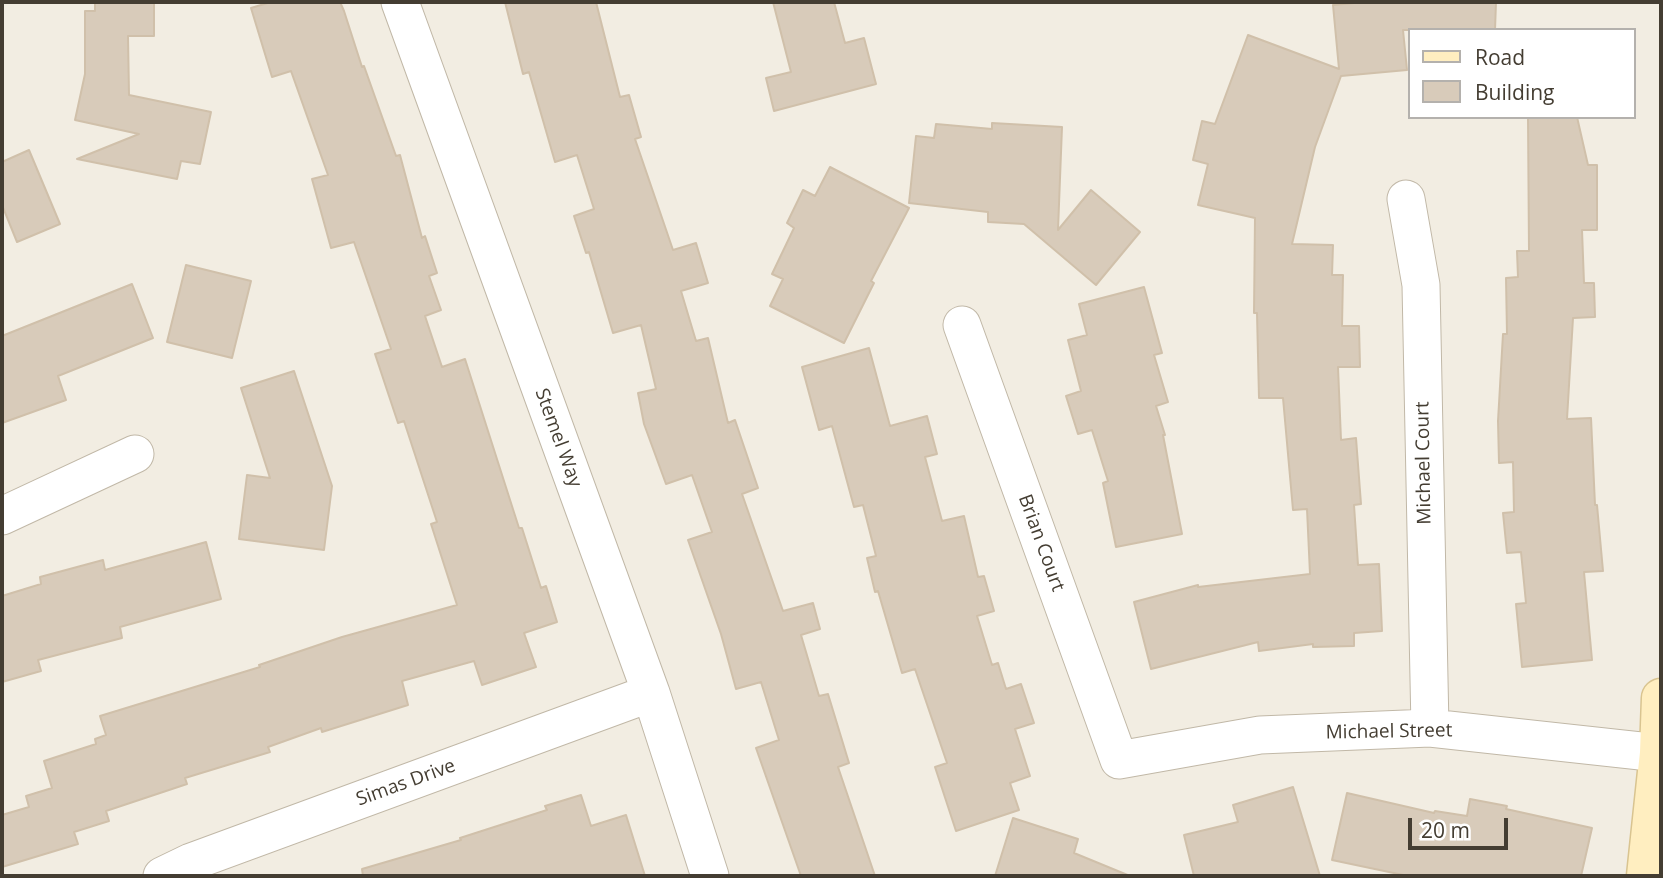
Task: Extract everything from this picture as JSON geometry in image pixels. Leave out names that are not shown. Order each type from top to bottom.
[{"type":"street","name":"Stemel Way","points":[[400,2],[651,693],[710,876]]},
{"type":"street","name":"Michael Court","points":[[1406,199],[1420,285],[1430,728]]},
{"type":"street","name":"Brian Court","points":[[962,325],[1119,760]]},
{"type":"street","points":[[2,516],[135,454]]},
{"type":"street","name":"Simas Drive","points":[[162,876],[191,862],[651,693]]},
{"type":"street","points":[[1646,876],[1659,753],[1661,698]]},
{"type":"street","name":"Michael Street","points":[[1119,760],[1260,735],[1430,728],[1659,753]]},
{"type":"building","points":[[95,2],[154,2],[154,36],[128,36],[129,95],[211,112],[200,164],[181,161],[177,179],[77,159],[139,134],[75,120],[85,74],[85,11],[95,11]]},
{"type":"building","points":[[271,2],[340,2],[396,156],[400,155],[422,238],[425,236],[437,273],[429,276],[441,310],[425,316],[442,367],[465,359],[519,528],[522,528],[541,588],[546,586],[557,622],[524,633],[536,667],[482,685],[474,661],[402,681],[408,705],[322,732],[321,728],[268,747],[270,752],[185,778],[187,784],[106,811],[109,821],[74,832],[78,844],[2,867],[2,815],[29,807],[26,796],[52,788],[44,761],[96,744],[95,739],[106,735],[100,716],[260,667],[259,665],[342,637],[457,605],[431,524],[437,522],[404,421],[398,423],[375,354],[391,349],[354,242],[331,248],[312,179],[328,175],[291,71],[272,77],[251,8]]},
{"type":"building","points":[[505,2],[596,2],[620,97],[629,95],[641,137],[635,139],[673,250],[696,243],[708,283],[681,291],[696,341],[708,338],[728,423],[735,420],[758,488],[742,494],[783,611],[813,603],[820,629],[801,635],[819,696],[828,694],[849,763],[838,767],[875,876],[801,876],[756,748],[779,740],[761,682],[736,689],[721,634],[688,540],[712,532],[692,475],[666,484],[644,424],[638,393],[656,389],[641,325],[613,333],[589,252],[586,253],[574,216],[594,209],[577,155],[555,162],[529,72],[523,74]]},
{"type":"building","points":[[773,2],[834,2],[845,43],[864,38],[876,84],[774,111],[766,78],[791,72]]},
{"type":"building","points":[[1365,2],[1496,2],[1495,28],[1408,28],[1403,30],[1407,70],[1341,76],[1315,147],[1292,244],[1333,245],[1332,275],[1343,275],[1342,326],[1359,326],[1360,367],[1338,367],[1341,440],[1356,438],[1361,504],[1354,505],[1358,565],[1379,564],[1382,631],[1354,633],[1354,646],[1313,647],[1313,644],[1259,651],[1258,642],[1151,669],[1134,602],[1198,585],[1310,574],[1307,509],[1293,510],[1283,398],[1259,398],[1257,313],[1254,313],[1255,218],[1198,205],[1208,164],[1193,160],[1202,121],[1215,124],[1248,35],[1339,69],[1333,5]]},
{"type":"building","points":[[1528,119],[1577,119],[1588,165],[1597,165],[1597,230],[1582,230],[1584,283],[1594,283],[1595,317],[1573,318],[1567,419],[1591,418],[1595,505],[1603,571],[1584,572],[1592,660],[1522,667],[1516,604],[1526,603],[1521,552],[1507,553],[1503,513],[1514,512],[1513,462],[1499,463],[1498,421],[1503,334],[1507,334],[1506,278],[1518,277],[1517,251],[1529,251]]},
{"type":"building","points":[[992,123],[1062,127],[1058,230],[1091,190],[1140,232],[1096,285],[1024,224],[988,222],[988,212],[909,203],[916,136],[934,138],[936,124],[992,129]]},
{"type":"building","points":[[29,150],[60,224],[17,242],[2,205],[2,162]]},
{"type":"building","points":[[830,167],[909,208],[871,281],[874,283],[844,343],[770,306],[783,279],[772,274],[794,228],[787,223],[803,190],[815,196]]},
{"type":"building","points":[[186,265],[251,281],[232,358],[167,342]]},
{"type":"building","points":[[132,284],[153,338],[58,376],[66,400],[2,423],[2,336]]},
{"type":"building","points":[[1144,287],[1162,353],[1154,355],[1168,402],[1156,406],[1165,435],[1182,534],[1116,547],[1103,483],[1108,481],[1092,430],[1078,434],[1066,396],[1081,391],[1068,340],[1087,335],[1079,304]]},
{"type":"building","points":[[869,348],[890,426],[927,416],[937,454],[925,457],[942,521],[964,516],[978,577],[984,576],[994,611],[977,616],[992,665],[998,663],[1006,689],[1021,684],[1034,723],[1015,729],[1030,776],[1010,783],[1019,810],[956,831],[935,767],[947,763],[915,669],[902,673],[878,591],[875,592],[867,558],[876,556],[863,505],[854,507],[832,426],[819,430],[802,367]]},
{"type":"building","points":[[294,371],[332,486],[324,550],[239,539],[247,475],[270,478],[241,388]]},
{"type":"building","points":[[206,542],[221,599],[120,627],[122,638],[38,660],[41,671],[2,682],[2,596],[41,584],[40,577],[103,560],[105,570]]},
{"type":"building","points":[[1293,787],[1320,876],[1194,876],[1184,835],[1238,822],[1233,805]]},
{"type":"building","points":[[1347,793],[1434,813],[1467,816],[1470,799],[1592,828],[1581,876],[1408,876],[1332,860]]},
{"type":"building","points":[[581,795],[591,826],[626,815],[645,876],[363,876],[362,869],[461,840],[460,838],[547,810],[545,806]]},
{"type":"building","points":[[1013,818],[1078,839],[1074,853],[1130,876],[995,876]]}]
